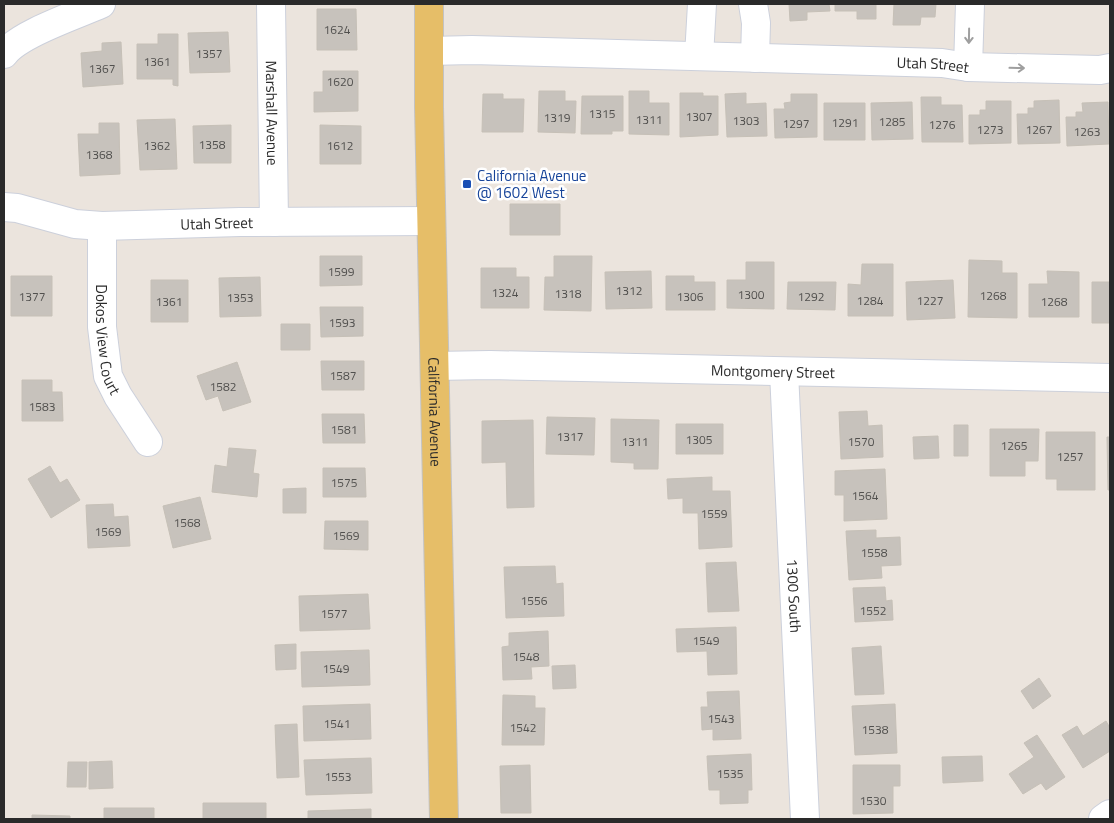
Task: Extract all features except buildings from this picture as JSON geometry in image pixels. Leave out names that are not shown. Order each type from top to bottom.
[{"type":"main road","name":"California Avenue","points":[[429,4],[431,221],[444,819]]},
{"type":"street","points":[[4,54],[9,48],[27,36],[101,4]]},
{"type":"street","name":"Marshall Avenue","points":[[271,4],[274,222]]},
{"type":"street","points":[[699,56],[702,4]]},
{"type":"street","points":[[754,4],[756,23],[755,58]]},
{"type":"street","points":[[968,67],[970,4]]},
{"type":"street","name":"Utah Street","points":[[429,51],[472,50],[942,63],[968,67],[1100,70],[1110,68]]},
{"type":"street","name":"Utah Street","points":[[4,207],[17,208],[75,224],[102,226],[431,221]]},
{"type":"street","name":"Dokos View Court","points":[[102,226],[102,326],[108,376],[118,396],[148,442]]},
{"type":"street","name":"Montgomery Street","points":[[435,366],[500,365],[1110,378]]},
{"type":"street","name":"1300 South","points":[[784,372],[806,819]]},
{"type":"street","points":[[1103,819],[1110,814]]},
{"type":"place","name":"California Avenue @ 1602 West","points":[[467,184]]}]
